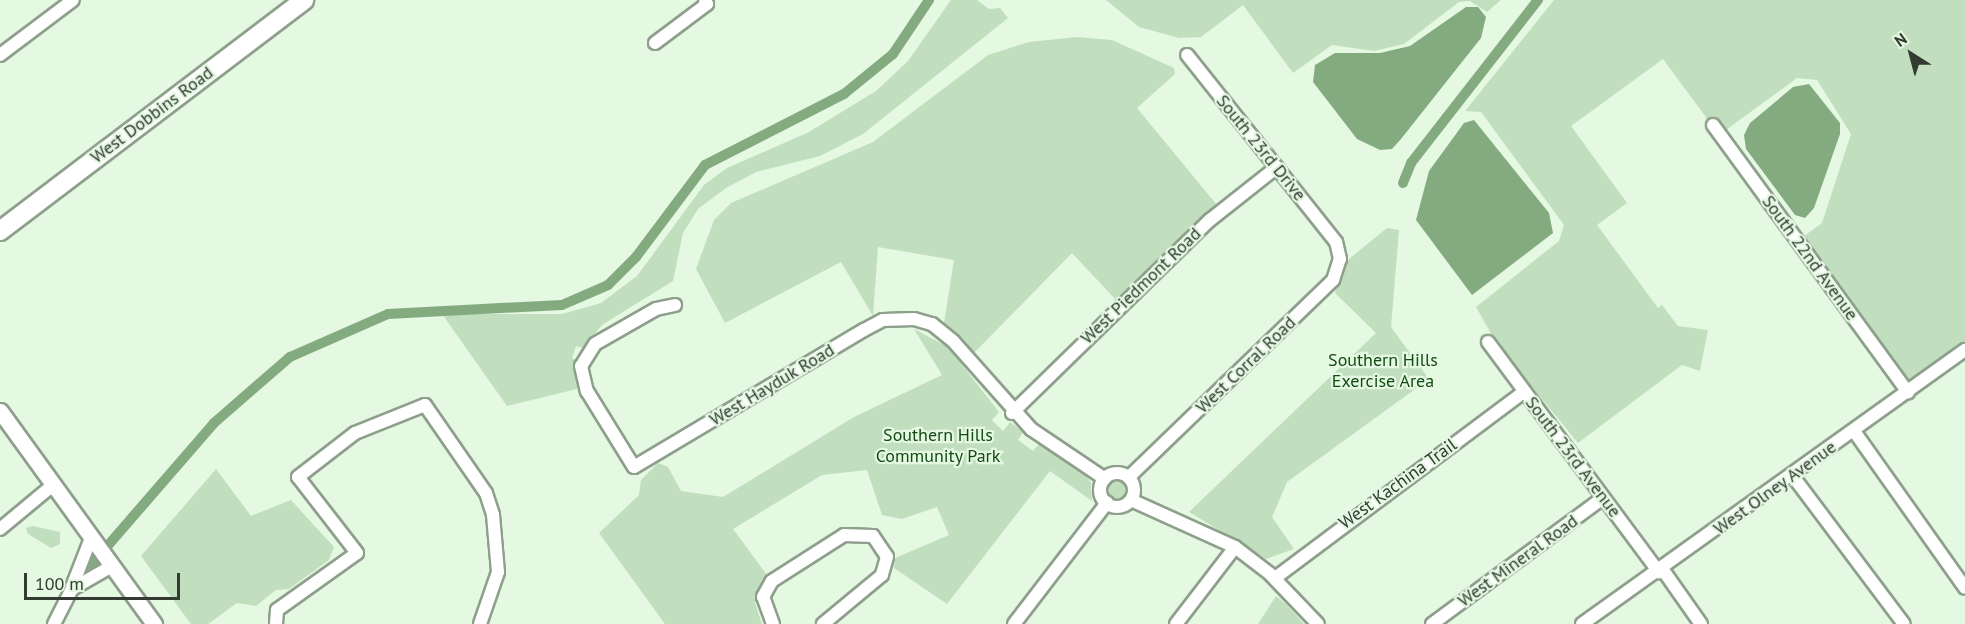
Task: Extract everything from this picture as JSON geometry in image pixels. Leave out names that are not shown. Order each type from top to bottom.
[{"type":"main road","name":"West Dobbins Road","points":[[0,231],[304,0]]},
{"type":"street","points":[[0,55],[73,0]]},
{"type":"street","points":[[655,43],[706,2]]},
{"type":"street","name":"South 23rd Drive","points":[[1187,55],[1336,242]]},
{"type":"street","name":"South 22nd Avenue","points":[[1713,125],[1908,392]]},
{"type":"street","name":"West Piedmont Road","points":[[1012,413],[1210,220],[1277,167]]},
{"type":"street","name":"West Corral Road","points":[[1129,477],[1333,280],[1340,259],[1336,242]]},
{"type":"street","name":"West Hayduk Road","points":[[675,305],[656,309],[595,344],[581,366],[587,391],[634,467],[874,325],[914,319],[932,324],[953,341],[1012,413]]},
{"type":"street","name":"South 23rd Avenue","points":[[1488,342],[1603,498],[1701,624]]},
{"type":"street","name":"West Olney Avenue","points":[[1582,624],[1661,571],[1965,350]]},
{"type":"street","name":"West Kachina Trail","points":[[1275,578],[1524,392]]},
{"type":"street","points":[[275,621],[277,610],[357,553],[298,477],[355,433],[425,405],[486,493],[498,535],[498,572],[480,624]]},
{"type":"street","points":[[0,411],[154,624]]},
{"type":"street","points":[[1012,413],[1105,479]]},
{"type":"street","points":[[1854,431],[1965,588]]},
{"type":"street","points":[[1105,479],[1120,473],[1129,477],[1131,500]]},
{"type":"street","points":[[1792,475],[1904,624]]},
{"type":"street","points":[[1105,479],[1101,493],[1107,503],[1118,507],[1131,500]]},
{"type":"street","points":[[0,529],[53,485]]},
{"type":"street","name":"West Mineral Road","points":[[1432,624],[1603,498]]},
{"type":"street","points":[[1131,500],[1235,548],[1275,578],[1318,624]]},
{"type":"street","points":[[1014,624],[1107,503]]},
{"type":"street","points":[[773,624],[763,597],[772,581],[844,535],[867,534],[879,543],[887,557],[882,575],[823,624]]},
{"type":"street","points":[[1176,624],[1235,548]]},
{"type":"street","points":[[54,624],[72,589],[101,552]]},
{"type":"street","points":[[72,589],[101,552]]},
{"type":"green space","points":[[951,0],[977,0],[989,9],[1000,8],[1008,18],[863,134],[820,156],[756,172],[726,188],[698,209],[683,233],[673,281],[602,325],[583,348],[576,346],[572,358],[578,361],[577,389],[507,406],[442,314],[562,314],[601,303],[637,276],[704,185],[727,168],[809,132],[876,91],[908,61]]},
{"type":"green space","points":[[1106,0],[1501,0],[1487,12],[1470,1],[1459,2],[1404,44],[1374,51],[1332,45],[1293,73],[1243,5],[1201,37],[1179,38],[1139,27]]},
{"type":"green space","points":[[1554,0],[1965,0],[1965,341],[1910,380],[1898,373],[1800,239],[1822,223],[1851,134],[1817,80],[1797,78],[1719,135],[1663,59],[1571,126],[1627,203],[1597,225],[1658,308],[1662,305],[1678,326],[1708,330],[1700,371],[1682,365],[1578,443],[1497,344],[1476,307],[1559,241],[1564,225],[1481,112],[1465,111]]},
{"type":"green space","points":[[1077,37],[1112,40],[1174,68],[1175,74],[1137,108],[1217,205],[1116,300],[1072,253],[974,353],[944,323],[954,260],[878,247],[873,316],[841,262],[725,323],[696,269],[714,220],[731,203],[873,142],[988,55],[1029,42]]},
{"type":"green space","name":"Southern Hills Exercise Area","points":[[1387,228],[1399,230],[1391,327],[1429,379],[1287,482],[1272,517],[1294,549],[1266,559],[1189,512],[1376,333],[1335,293],[1349,259]]},
{"type":"green space","name":"Southern Hills Community Park","points":[[914,329],[948,347],[999,412],[992,420],[1003,431],[1010,422],[1023,432],[1018,440],[1033,451],[1039,444],[1079,469],[1091,482],[1092,501],[1050,471],[947,604],[894,568],[895,558],[949,535],[937,507],[902,519],[882,515],[867,470],[822,475],[733,529],[767,575],[755,603],[762,624],[665,624],[599,533],[639,495],[641,480],[658,463],[668,467],[681,491],[723,497],[854,417],[942,375]]},
{"type":"green space","points":[[216,469],[251,516],[291,500],[334,547],[329,560],[289,589],[276,590],[256,606],[237,603],[208,624],[191,624],[141,556]]},
{"type":"green space","points":[[1117,473],[1129,478],[1134,490],[1129,502],[1117,507],[1105,502],[1100,490],[1105,478]]},
{"type":"green space","points":[[33,526],[60,532],[60,544],[51,548],[28,534],[26,528]]},
{"type":"green space","points":[[1276,596],[1286,604],[1304,624],[1258,624]]},
{"type":"shaded area","points":[[1466,7],[1478,7],[1486,17],[1481,38],[1401,139],[1392,149],[1380,150],[1357,139],[1313,82],[1315,65],[1335,53],[1380,53],[1410,46]]},
{"type":"shaded area","points":[[1809,84],[1840,123],[1840,134],[1814,208],[1805,218],[1795,215],[1746,149],[1744,135],[1750,123],[1793,87]]},
{"type":"shaded area","points":[[1474,120],[1549,213],[1553,233],[1472,295],[1416,220],[1429,171],[1464,123]]},
{"type":"waterway","points":[[91,565],[214,423],[290,357],[388,314],[562,305],[608,285],[636,257],[705,165],[844,94],[893,54],[929,0]]},
{"type":"waterway","points":[[1403,183],[1411,163],[1538,0]]}]
